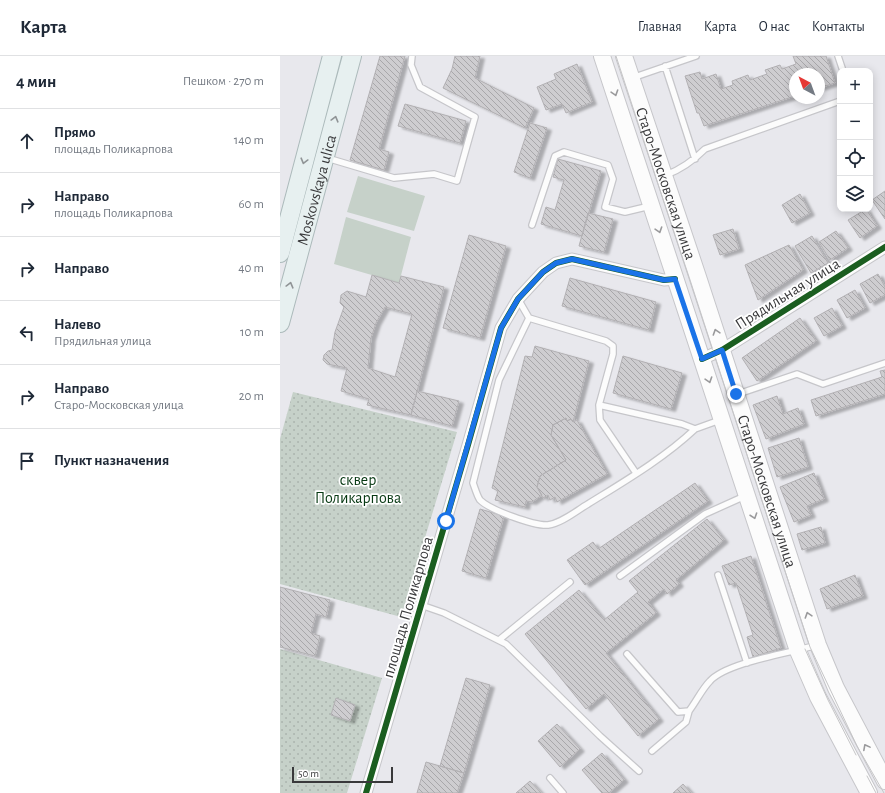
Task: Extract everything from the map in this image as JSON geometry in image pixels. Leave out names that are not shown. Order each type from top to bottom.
[{"type":"main road","name":"Moskovskaya ulica","points":[[280,253],[332,56]]},
{"type":"main road","name":"Moskovskaya ulica","points":[[280,323],[352,56]]},
{"type":"main road","points":[[602,56],[798,651],[818,697],[868,793]]},
{"type":"main road","name":"Старо-Московская улица","points":[[624,56],[818,645],[839,694],[885,781]]},
{"type":"street","name":"Прядильная улица","points":[[702,359],[722,350],[885,247]]},
{"type":"street","name":"площадь Поликарпова","points":[[366,793],[501,328],[518,299],[543,272],[556,263],[572,259],[664,280],[675,279]]},
{"type":"lane","points":[[325,157],[394,178],[434,174],[457,182],[475,116],[420,87],[411,65],[412,56]]},
{"type":"lane","points":[[631,78],[696,56]]},
{"type":"lane","points":[[838,56],[842,68]]},
{"type":"lane","points":[[665,66],[695,159]]},
{"type":"lane","points":[[664,176],[682,169],[705,149],[837,102]]},
{"type":"lane","points":[[532,225],[555,156],[564,152],[608,165],[613,179],[605,207],[625,212],[652,206]]},
{"type":"lane","points":[[518,299],[529,318],[606,341],[613,346],[614,354],[600,405],[600,420],[636,474]]},
{"type":"lane","points":[[529,318],[499,380],[473,483],[480,499],[500,511],[537,525],[549,525],[565,518],[636,474],[681,442],[695,429],[722,419]]},
{"type":"lane","points":[[736,394],[797,374],[823,384],[885,363]]},
{"type":"lane","points":[[600,405],[682,424],[695,429]]},
{"type":"lane","points":[[620,576],[705,514],[747,495]]},
{"type":"lane","points":[[718,575],[747,663]]},
{"type":"lane","points":[[499,640],[570,582]]},
{"type":"lane","points":[[421,605],[444,613],[506,644],[600,736],[639,771]]},
{"type":"lane","points":[[652,751],[686,722],[689,711],[709,681],[717,675],[747,663],[818,645]]},
{"type":"lane","points":[[627,654],[678,712],[689,711]]},
{"type":"lane","points":[[550,778],[563,793]]},
{"type":"green space","points":[[358,176],[425,196],[414,231],[347,212]]},
{"type":"green space","points":[[346,217],[411,237],[399,283],[334,264]]},
{"type":"green space","name":"сквер Поликарпова","points":[[293,392],[457,432],[401,617],[280,584],[280,439]]},
{"type":"green space","points":[[280,649],[382,678],[347,793],[280,793]]},
{"type":"building","points":[[380,56],[405,56],[379,149],[389,152],[384,170],[350,160]]},
{"type":"building","points":[[455,56],[480,56],[475,78],[534,108],[525,128],[443,88],[452,69]]},
{"type":"building","points":[[793,56],[826,56],[835,83],[825,86],[825,68],[789,68],[789,98],[704,126],[699,113],[697,113],[685,76],[700,72],[702,79],[716,74],[721,89],[733,85],[732,81],[748,75],[750,80],[767,74],[765,70],[780,65],[782,69],[796,64]]},
{"type":"building","points":[[577,64],[592,102],[566,113],[562,104],[546,110],[537,87],[556,79],[554,74]]},
{"type":"building","points":[[405,104],[466,121],[460,143],[398,126]]},
{"type":"building","points":[[530,123],[547,128],[530,178],[514,172]]},
{"type":"building","points":[[558,159],[601,171],[582,236],[541,224],[546,207],[555,210],[564,180],[553,177]]},
{"type":"building","points":[[885,191],[885,219],[873,201],[873,199]]},
{"type":"building","points":[[800,194],[810,213],[792,223],[782,205]]},
{"type":"building","points":[[861,212],[868,212],[877,226],[860,238],[848,220]]},
{"type":"building","points":[[588,213],[613,219],[604,252],[579,246]]},
{"type":"building","points":[[733,229],[739,249],[720,255],[713,235]]},
{"type":"building","points":[[836,231],[848,248],[830,260],[819,242]]},
{"type":"building","points":[[469,235],[506,246],[480,338],[443,328]]},
{"type":"building","points":[[812,236],[828,263],[811,273],[795,246]]},
{"type":"building","points":[[789,245],[803,270],[758,300],[745,265]]},
{"type":"building","points":[[878,274],[885,287],[885,295],[870,303],[860,284]]},
{"type":"building","points":[[372,275],[399,283],[401,276],[444,287],[411,415],[367,405],[369,399],[341,391],[347,368],[327,364],[323,360],[324,355],[328,351],[332,350],[335,332],[344,307],[340,303],[341,295],[347,291],[366,297]],"holes":[[[385,307],[412,314],[395,377],[368,368],[371,338],[376,323]]]},
{"type":"building","points":[[570,278],[656,302],[649,330],[562,306]]},
{"type":"building","points":[[855,290],[865,308],[847,318],[837,300]]},
{"type":"building","points":[[832,308],[842,326],[824,336],[814,318]]},
{"type":"building","points":[[800,318],[816,341],[757,381],[742,358]]},
{"type":"building","points":[[535,346],[589,361],[573,422],[571,419],[567,421],[566,418],[553,425],[551,435],[566,460],[540,476],[537,487],[542,495],[532,502],[526,501],[525,507],[495,500],[498,491],[492,488],[525,356],[532,357]]},
{"type":"building","points":[[623,356],[682,373],[671,409],[613,393]]},
{"type":"building","points":[[885,370],[885,394],[816,416],[811,400],[882,377],[880,371]]},
{"type":"building","points":[[417,391],[459,401],[452,426],[411,415]]},
{"type":"building","points":[[777,396],[783,414],[798,408],[804,424],[766,439],[753,405]]},
{"type":"building","points":[[566,418],[567,421],[571,419],[573,422],[577,420],[607,474],[557,502],[555,497],[550,500],[548,495],[543,498],[537,487],[540,476],[566,460],[551,435],[553,425]]},
{"type":"building","points":[[799,438],[808,467],[777,477],[768,448]]},
{"type":"building","points":[[814,473],[824,499],[807,506],[811,515],[794,522],[780,487]]},
{"type":"building","points":[[695,483],[708,501],[585,585],[567,560],[593,542],[598,549]]},
{"type":"building","points":[[480,509],[504,516],[486,578],[462,571]]},
{"type":"building","points":[[707,519],[724,540],[676,580],[679,584],[667,594],[664,589],[648,602],[656,613],[606,653],[659,719],[638,736],[604,694],[586,709],[525,634],[579,590],[604,620],[638,592],[629,581]]},
{"type":"building","points":[[821,527],[825,543],[802,550],[797,534]]},
{"type":"building","points":[[751,556],[781,648],[753,657],[747,637],[753,635],[736,583],[729,585],[722,566]]},
{"type":"building","points":[[855,575],[863,596],[827,609],[820,589]]},
{"type":"building","points":[[280,587],[330,600],[326,617],[316,614],[311,633],[320,636],[315,656],[280,647]]},
{"type":"building","points":[[466,678],[490,685],[464,773],[440,766]]},
{"type":"building","points":[[336,698],[355,705],[350,721],[331,715]]},
{"type":"building","points":[[557,724],[580,749],[560,767],[538,741]]},
{"type":"building","points":[[602,753],[624,780],[609,793],[602,793],[582,770]]},
{"type":"building","points":[[426,762],[464,773],[457,793],[417,793]]},
{"type":"building","points":[[530,781],[541,793],[516,793]]},
{"type":"building","points":[[683,784],[691,793],[673,793]]},
{"type":"tram line","points":[[616,56],[810,647],[857,746],[884,793]]},
{"type":"tram line","points":[[805,649],[828,700],[856,755]]},
{"type":"tram line","points":[[867,776],[876,793]]},
{"type":"cycle path","points":[[702,359],[722,350],[885,247]]},
{"type":"cycle path","points":[[366,793],[501,328],[518,299],[543,272],[556,263],[572,259],[664,280],[675,279]]},
{"type":"route","points":[[446,521],[501,328],[518,299],[543,272],[556,263],[572,259],[664,280],[675,279],[702,359],[722,350],[736,394]]}]
